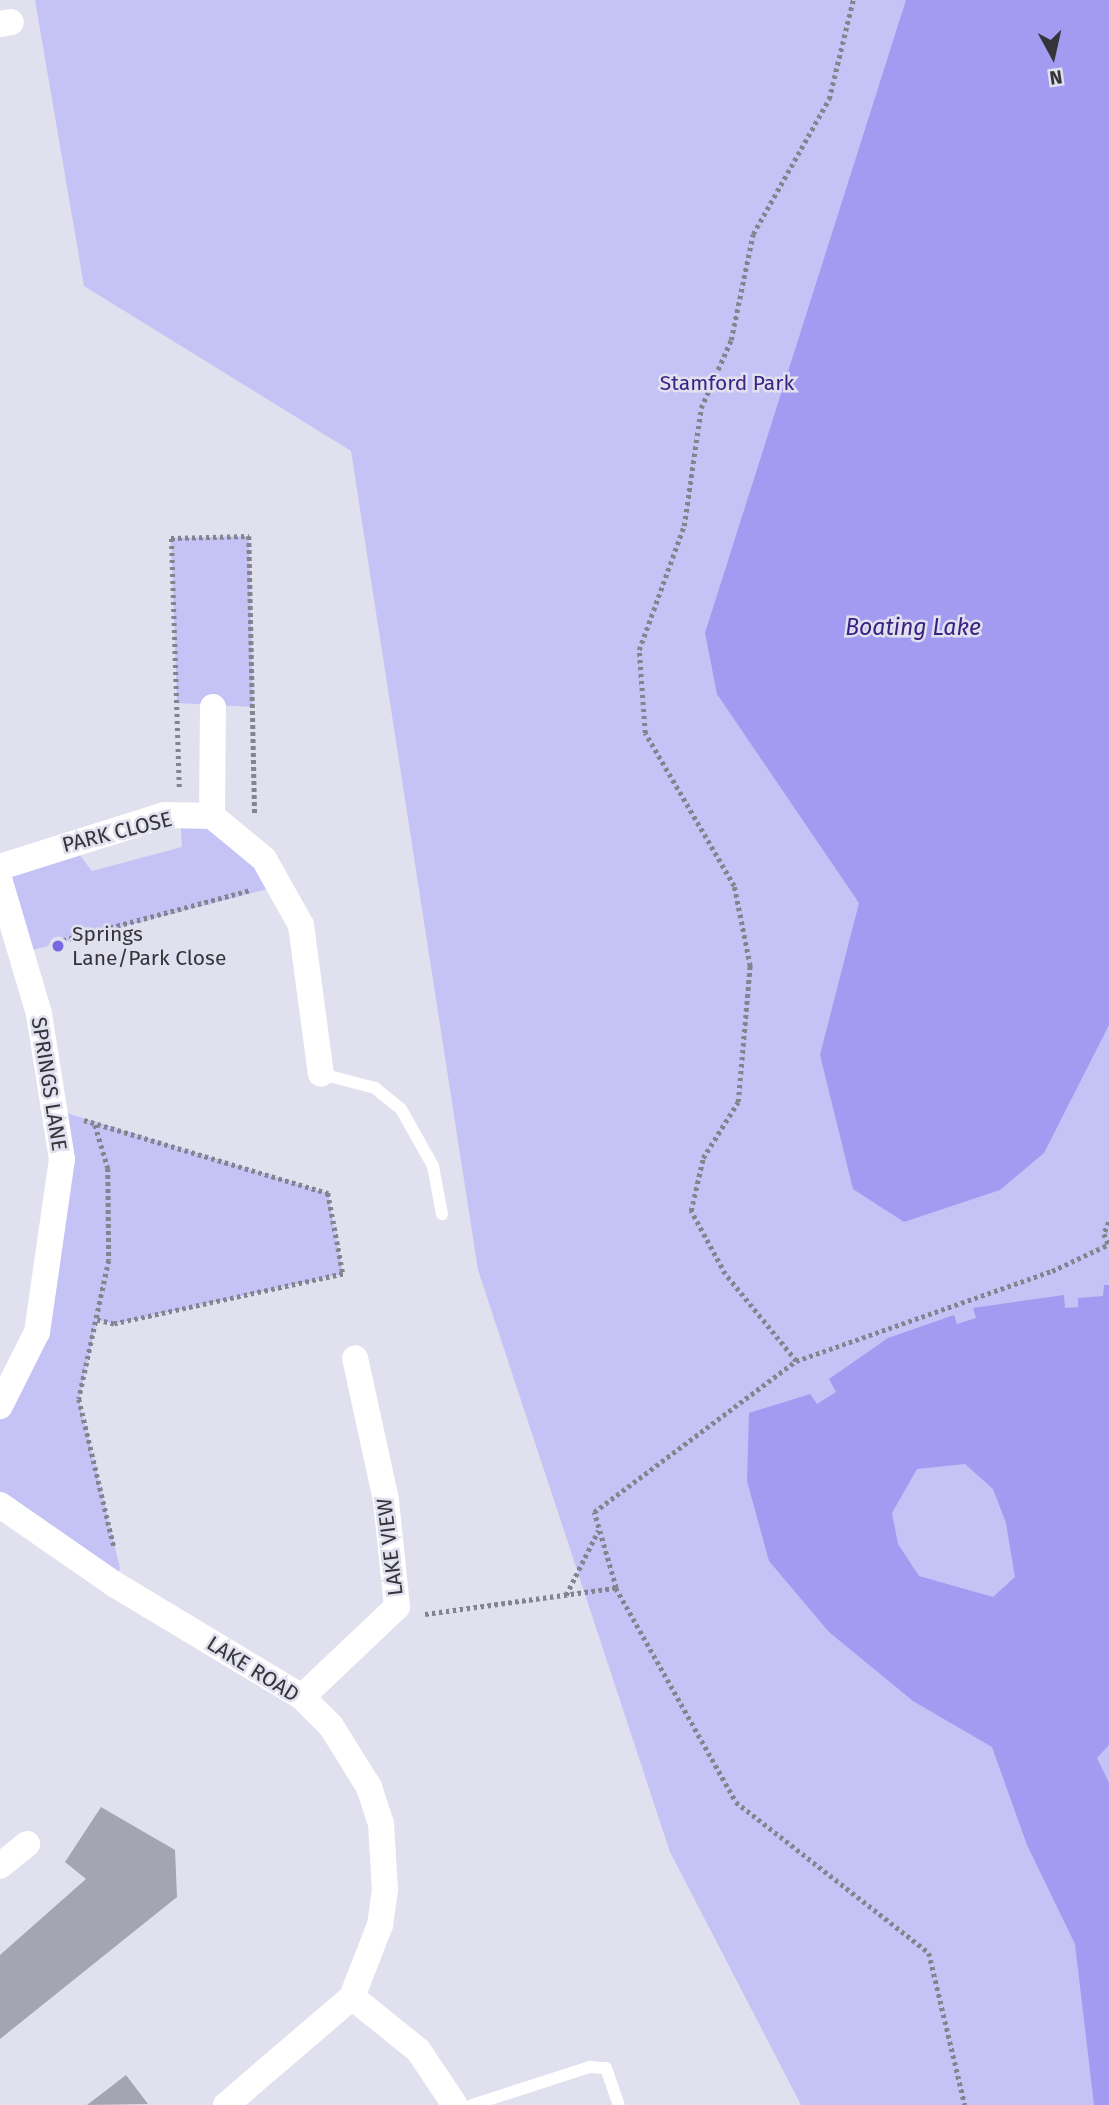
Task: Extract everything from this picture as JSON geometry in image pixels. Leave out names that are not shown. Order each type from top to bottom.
[{"type":"street","points":[[213,707],[212,816],[256,852],[279,886],[300,925],[321,1074]]},
{"type":"street","name":"PARK CLOSE","points":[[0,867],[180,816],[212,816]]},
{"type":"street","name":"SPRINGS LANE","points":[[0,883],[21,953],[57,1110],[62,1159],[50,1272],[37,1332],[0,1406]]},
{"type":"street","name":"LAKE VIEW","points":[[302,1697],[397,1607],[386,1500],[355,1359]]},
{"type":"street","name":"LAKE ROAD","points":[[0,1506],[114,1584],[302,1697],[352,1755],[381,1824],[380,1925],[352,1997],[226,2105]]},
{"type":"street","points":[[2,1861],[27,1844]]},
{"type":"street","points":[[352,1997],[418,2050],[455,2105]]},
{"type":"lane","points":[[321,1074],[375,1088],[401,1109],[433,1166],[442,1214]]},
{"type":"lane","points":[[472,2105],[590,2067],[606,2068],[619,2105]]},
{"type":"path","points":[[796,1361],[724,1274],[691,1211],[703,1158],[738,1102],[750,966],[734,886],[645,733],[639,650],[684,526],[701,408],[731,340],[753,233],[830,99],[853,0]]},
{"type":"path","points":[[180,816],[171,538],[249,536],[256,852]]},
{"type":"path","points":[[21,953],[279,886]]},
{"type":"path","points":[[57,1110],[94,1124],[328,1193],[343,1274],[114,1324],[97,1320]]},
{"type":"path","points":[[94,1124],[108,1168],[112,1217],[97,1320],[79,1399],[120,1568],[114,1584]]},
{"type":"path","points":[[965,2105],[929,1953],[736,1802],[616,1588],[594,1512],[796,1361],[1052,1271],[1108,1245],[1109,1222]]},
{"type":"path","points":[[566,1595],[599,1530]]},
{"type":"path","points":[[397,1607],[412,1616],[616,1588]]},
{"type":"green space","name":"Stamford Park","points":[[35,0],[1109,0],[1109,2105],[801,2105],[670,1852],[478,1270],[351,451],[84,286]]},
{"type":"green space","points":[[249,536],[253,707],[177,703],[171,538]]},
{"type":"green space","points":[[180,816],[212,816],[279,886],[21,953],[0,867],[70,842],[92,871],[182,847]]},
{"type":"green space","points":[[57,1110],[328,1193],[343,1274],[114,1324],[97,1320],[79,1399],[120,1568],[114,1584],[0,1505],[0,1406],[37,1332]]},
{"type":"water","name":"Boating Lake","points":[[906,0],[1109,0],[1109,1025],[1044,1153],[1000,1190],[904,1222],[853,1189],[820,1055],[859,903],[717,694],[705,633]]},
{"type":"water","points":[[1104,1285],[1109,1285],[1109,1745],[1097,1758],[1109,1783],[1109,2105],[1094,2105],[1075,1944],[1027,1845],[992,1747],[913,1701],[829,1632],[769,1561],[747,1481],[749,1413],[810,1394],[817,1404],[836,1392],[829,1379],[888,1338],[954,1315],[957,1324],[976,1318],[973,1308],[1064,1295],[1065,1308],[1078,1307],[1078,1298],[1103,1296]],"holes":[[[965,1464],[993,1489],[1006,1523],[1015,1577],[993,1597],[919,1576],[898,1544],[892,1513],[917,1469]]]},
{"type":"building","points":[[101,1807],[175,1850],[177,1897],[0,2039],[0,1955],[86,1879],[65,1862]]},
{"type":"building","points":[[126,2075],[148,2104],[87,2105],[104,2092]]},
{"type":"place","name":"Springs Lane/Park Close","points":[[58,946]]}]
